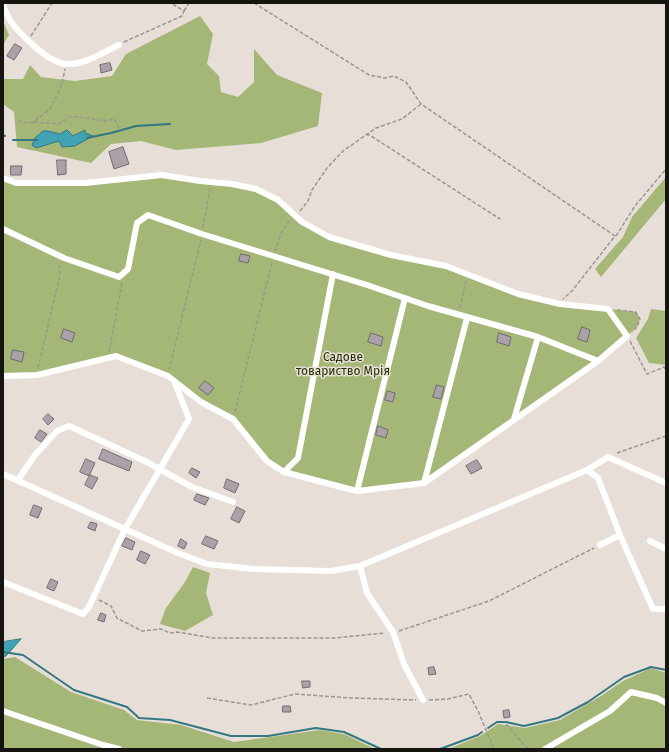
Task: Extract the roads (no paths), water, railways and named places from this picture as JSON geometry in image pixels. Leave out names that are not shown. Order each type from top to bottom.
[{"type":"street","points":[[3,6],[11,22],[28,41],[51,58],[66,64],[82,62],[119,45]]},
{"type":"street","points":[[3,178],[16,183],[85,184],[162,175],[232,184],[256,189],[278,200],[302,222],[329,237],[391,255],[446,266],[518,294],[560,304],[608,309],[627,336],[598,361],[424,483],[357,491],[284,472],[267,461],[233,419],[201,402],[168,376],[116,356],[37,375],[3,376]]},
{"type":"street","points":[[3,229],[64,258],[119,277],[128,270],[137,223],[148,214],[202,234],[274,255],[459,316],[538,337],[598,361]]},
{"type":"street","points":[[284,472],[298,458],[333,274]]},
{"type":"street","points":[[357,491],[405,298]]},
{"type":"street","points":[[424,483],[467,318]]},
{"type":"street","points":[[514,419],[538,337]]},
{"type":"street","points":[[3,582],[83,614],[89,607],[125,529],[189,419],[175,381]]},
{"type":"street","points":[[18,480],[35,455],[57,431],[69,426],[192,487],[233,502]]},
{"type":"street","points":[[3,474],[178,553],[207,564],[254,569],[331,571],[360,566],[587,470],[608,457],[666,483]]},
{"type":"street","points":[[587,470],[598,478],[620,535],[653,609],[666,609]]},
{"type":"street","points":[[600,545],[620,535]]},
{"type":"street","points":[[650,541],[666,549]]},
{"type":"street","points":[[360,566],[367,593],[393,632],[404,664],[423,700]]},
{"type":"street","points":[[545,749],[610,711],[631,692],[657,698],[666,703]]},
{"type":"street","points":[[3,711],[119,749]]},
{"type":"water","points":[[67,130],[73,136],[85,130],[85,133],[93,136],[75,146],[62,147],[59,141],[36,148],[32,145],[35,138],[43,131],[60,134]]},
{"type":"water","points":[[21,639],[6,656],[3,657],[3,642]]},
{"type":"waterway","points":[[87,138],[136,126],[170,124]]},
{"type":"waterway","points":[[13,140],[37,140]]},
{"type":"waterway","points":[[3,652],[23,655],[74,690],[127,707],[139,718],[170,720],[231,736],[268,736],[316,728],[344,732],[381,749]]},
{"type":"waterway","points":[[488,728],[497,722],[506,722],[524,726],[558,718],[588,702],[624,677],[651,667],[666,670]]},
{"type":"waterway","points":[[440,749],[478,735],[482,732]]},
{"type":"park label","name":"Садове товариство Мрія","points":[[343,365]]}]
